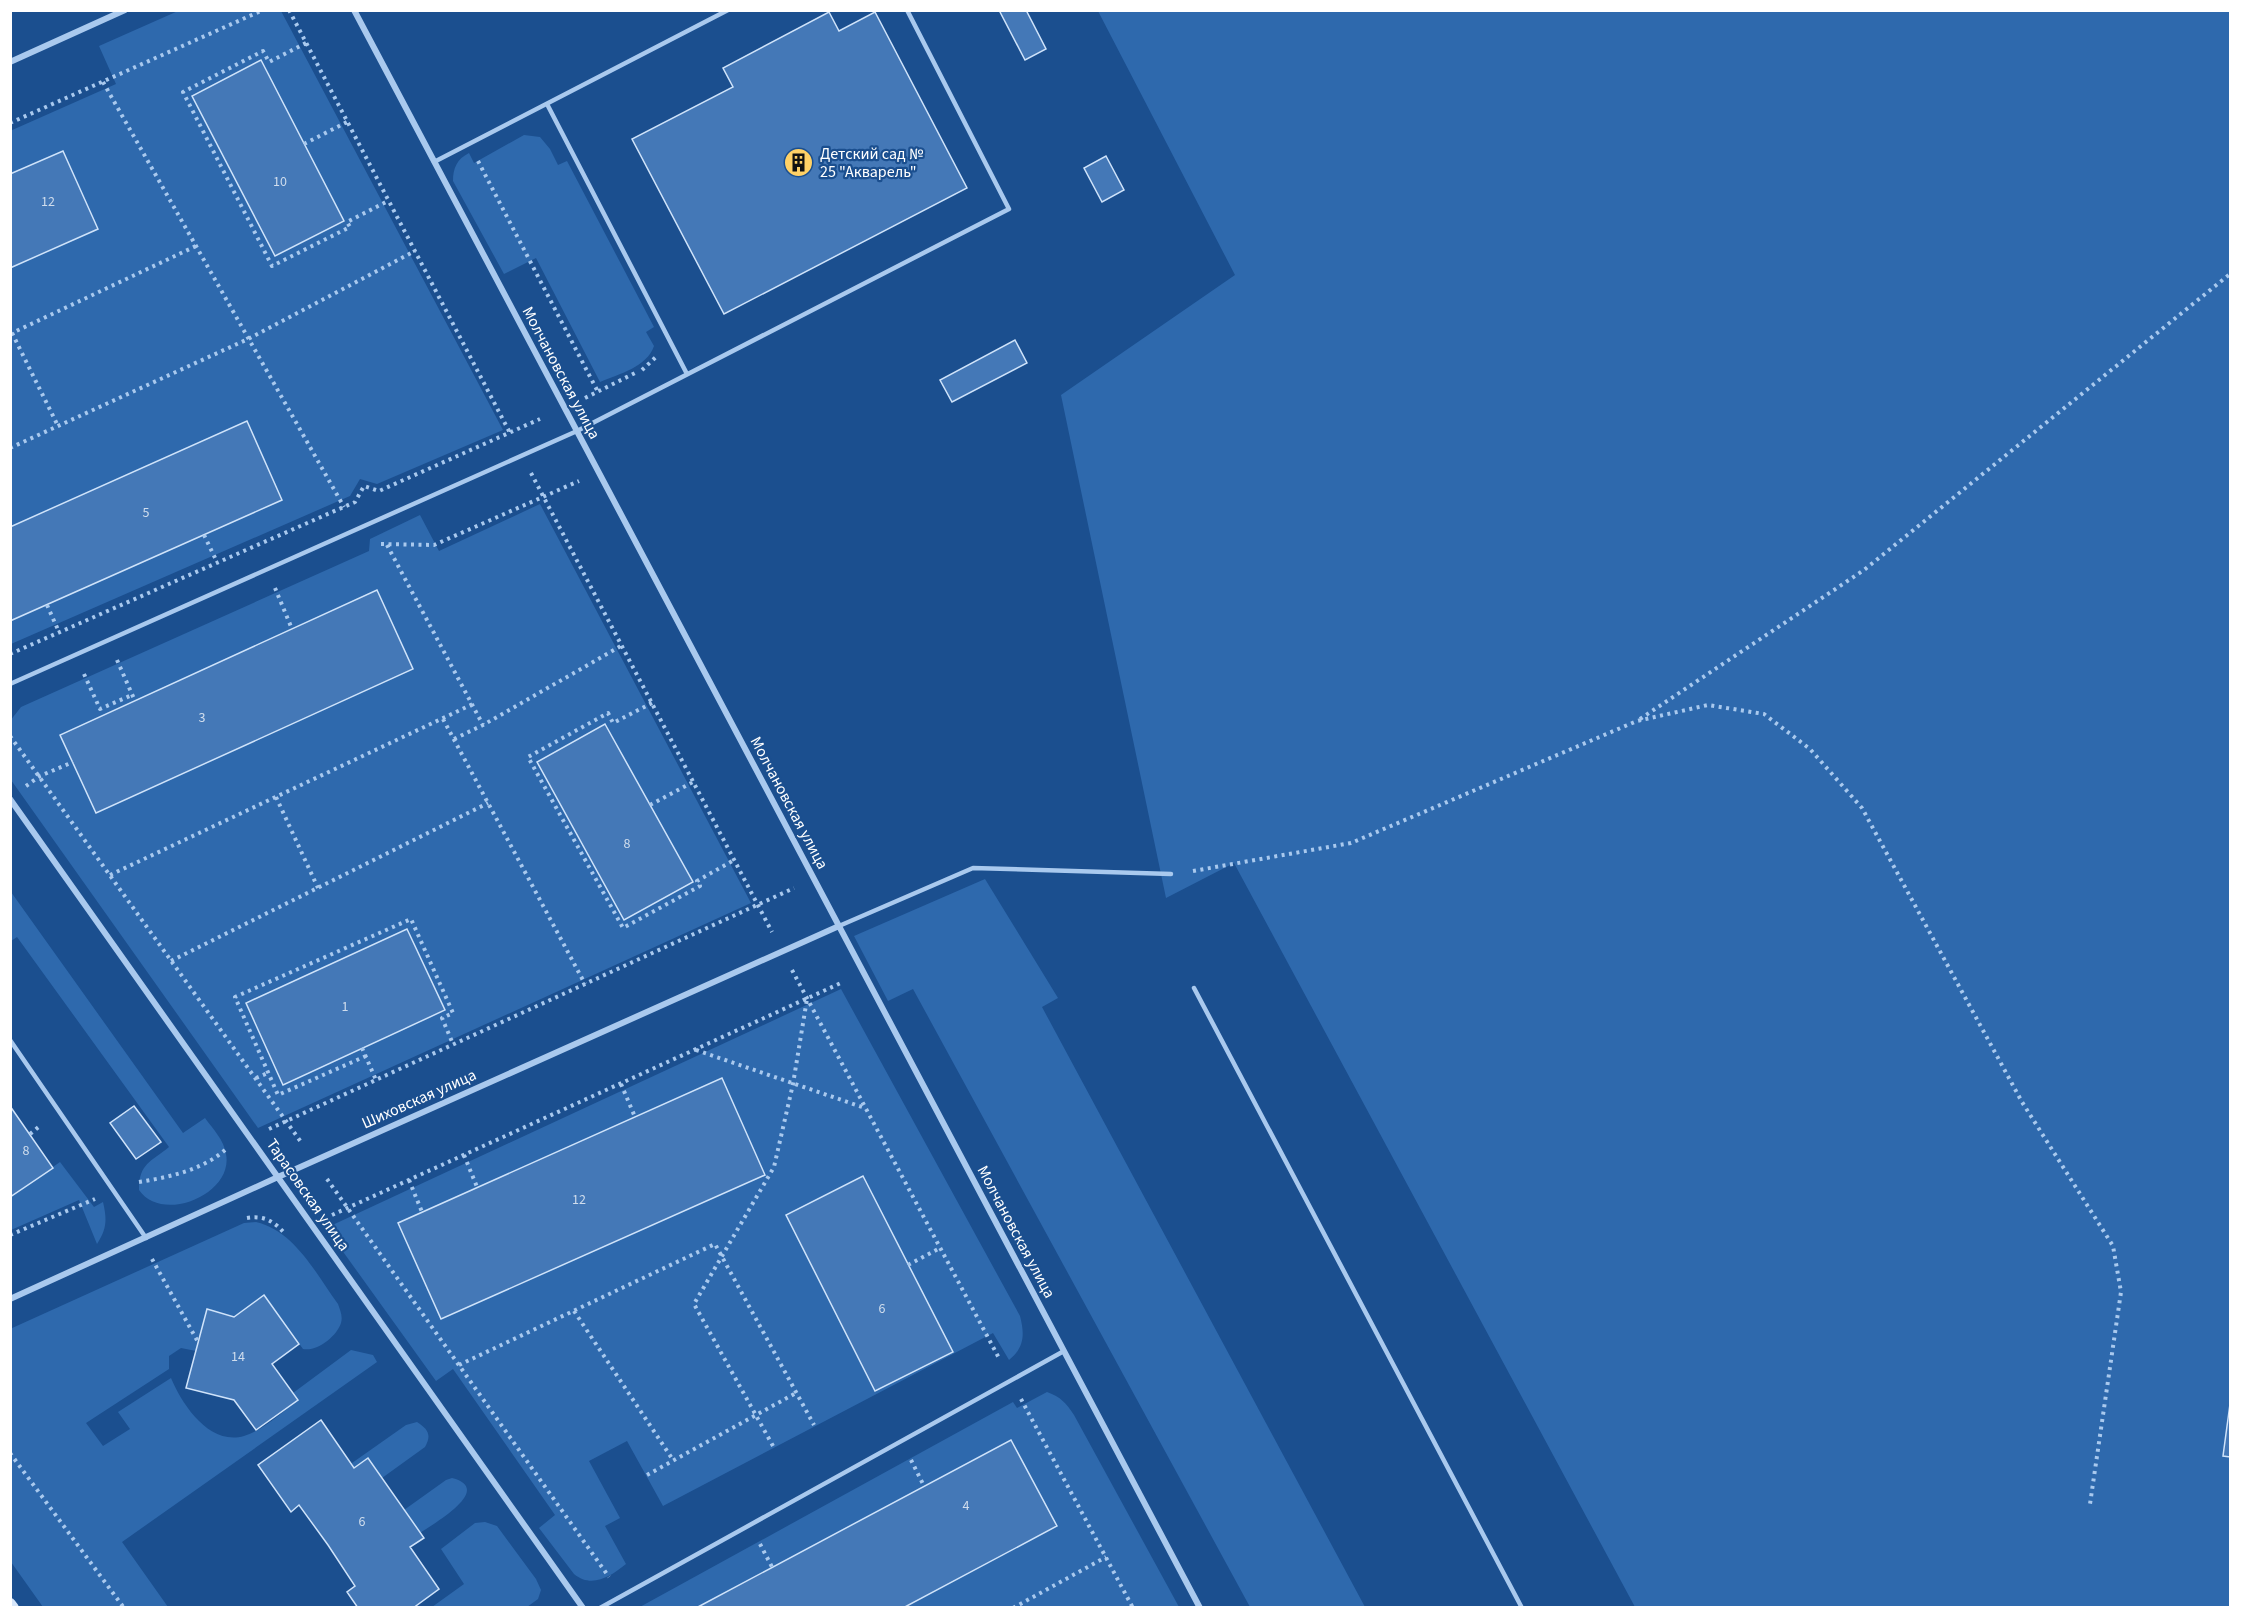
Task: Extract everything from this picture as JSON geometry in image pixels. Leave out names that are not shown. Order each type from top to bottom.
[{"type":"street","points":[[10,62],[125,10]]},
{"type":"street","name":"Молчановская улица","points":[[354,10],[1200,1608]]},
{"type":"street","name":"Тарасовская улица","points":[[10,799],[583,1608]]},
{"type":"street","name":"Шиховская улица","points":[[10,1299],[839,926]]},
{"type":"street","points":[[10,1604],[13,1608]]},
{"type":"lane","points":[[434,162],[728,10]]},
{"type":"lane","points":[[10,684],[577,431],[1009,209],[907,10]]},
{"type":"lane","points":[[547,104],[687,374]]},
{"type":"lane","points":[[839,926],[973,868],[1171,874]]},
{"type":"lane","points":[[1194,988],[1522,1608]]},
{"type":"lane","points":[[10,1040],[146,1238]]},
{"type":"lane","points":[[600,1608],[1064,1351]]},
{"type":"path","points":[[10,123],[263,10]]},
{"type":"path","points":[[288,10],[510,433]]},
{"type":"path","points":[[306,43],[269,62],[263,51],[183,92],[272,266],[350,227],[347,222],[388,201]]},
{"type":"path","points":[[103,82],[344,507]]},
{"type":"path","points":[[304,144],[347,122]]},
{"type":"path","points":[[474,154],[598,392]]},
{"type":"path","points":[[58,426],[11,333],[196,246]]},
{"type":"path","points":[[10,448],[248,339],[415,251]]},
{"type":"path","points":[[1637,721],[1864,570],[2230,274]]},
{"type":"path","points":[[584,398],[644,369],[657,356]]},
{"type":"path","points":[[10,654],[355,502],[364,486],[379,491],[540,419]]},
{"type":"path","points":[[527,465],[773,935]]},
{"type":"path","points":[[379,544],[435,545],[598,473]]},
{"type":"path","points":[[204,535],[217,562]]},
{"type":"path","points":[[387,544],[483,724]]},
{"type":"path","points":[[285,583],[274,587],[292,629]]},
{"type":"path","points":[[47,605],[58,632]]},
{"type":"path","points":[[454,740],[621,646]]},
{"type":"path","points":[[127,654],[116,658],[135,701]]},
{"type":"path","points":[[73,678],[94,668]]},
{"type":"path","points":[[84,673],[100,709],[132,695]]},
{"type":"path","points":[[652,703],[613,723],[608,713],[528,757],[623,928],[700,886],[697,881],[734,860]]},
{"type":"path","points":[[110,875],[473,704]]},
{"type":"path","points":[[1171,874],[1351,843],[1637,721],[1708,705],[1764,714],[1810,749],[1862,808],[2022,1102],[2113,1246],[2121,1292],[2090,1504]]},
{"type":"path","points":[[443,719],[585,984]]},
{"type":"path","points":[[10,736],[303,1145]]},
{"type":"path","points":[[19,792],[39,776],[73,762]]},
{"type":"path","points":[[650,805],[693,782]]},
{"type":"path","points":[[276,797],[318,888]]},
{"type":"path","points":[[171,961],[488,803]]},
{"type":"path","points":[[263,1132],[814,879]]},
{"type":"path","points":[[366,1056],[278,1095],[235,997],[411,919],[453,1013],[442,1018],[453,1044]]},
{"type":"path","points":[[789,966],[1002,1364]]},
{"type":"path","points":[[324,1219],[863,973]]},
{"type":"path","points":[[772,1446],[694,1304],[774,1167],[793,1084],[807,999]]},
{"type":"path","points":[[362,1048],[376,1080]]},
{"type":"path","points":[[695,1050],[866,1108]]},
{"type":"path","points":[[255,1078],[268,1072]]},
{"type":"path","points":[[621,1084],[635,1117]]},
{"type":"path","points":[[139,1182],[171,1176],[190,1169],[214,1160],[225,1150]]},
{"type":"path","points":[[464,1155],[477,1187]]},
{"type":"path","points":[[326,1177],[609,1578]]},
{"type":"path","points":[[409,1180],[422,1212]]},
{"type":"path","points":[[10,1235],[97,1198],[90,1190]]},
{"type":"path","points":[[459,1365],[715,1244],[814,1425]]},
{"type":"path","points":[[908,1265],[940,1248]]},
{"type":"path","points":[[152,1258],[198,1342]]},
{"type":"path","points":[[574,1311],[673,1460]]},
{"type":"path","points":[[647,1475],[796,1393]]},
{"type":"path","points":[[1018,1394],[1133,1608]]},
{"type":"path","points":[[10,1453],[124,1608]]},
{"type":"path","points":[[908,1454],[924,1486]]},
{"type":"path","points":[[756,1536],[772,1567]]},
{"type":"path","points":[[1013,1608],[1106,1557]]},
{"type":"shaded area","points":[[178,11],[281,11],[503,430],[377,484],[360,479],[350,496],[11,644],[10,131],[116,84],[99,46]]},
{"type":"shaded area","points":[[1098,11],[2230,11],[2230,1607],[1635,1607],[1234,863],[1166,898],[1061,395],[1235,275]]},
{"type":"shaded area","points":[[524,135],[540,137],[550,149],[558,165],[567,161],[654,327],[646,332],[654,346],[645,359],[632,369],[600,382],[536,258],[504,274],[453,181],[456,164],[465,155],[469,153],[474,163]]},
{"type":"shaded area","points":[[540,504],[751,903],[258,1128],[11,780],[10,721],[21,707],[369,551],[370,539],[420,515],[439,551]]},
{"type":"shaded area","points":[[985,879],[1058,998],[1042,1007],[1365,1607],[1250,1607],[913,989],[888,1001],[854,936]]},
{"type":"shaded area","points":[[11,892],[183,1133],[205,1118],[218,1135],[225,1149],[226,1168],[219,1181],[208,1192],[194,1200],[179,1204],[163,1204],[150,1200],[139,1190],[144,1168],[169,1147],[17,937],[11,941]]},
{"type":"shaded area","points":[[841,989],[1020,1316],[1023,1335],[1018,1351],[1009,1360],[993,1333],[663,1506],[627,1441],[589,1461],[620,1518],[605,1526],[626,1564],[601,1579],[594,1581],[581,1578],[574,1574],[539,1528],[555,1515],[453,1369],[436,1381],[326,1228]]},
{"type":"shaded area","points":[[60,1162],[94,1207],[103,1202],[105,1224],[103,1234],[97,1244],[79,1200],[11,1230],[10,1197]]},
{"type":"shaded area","points":[[256,1222],[282,1234],[313,1267],[338,1304],[342,1318],[339,1328],[320,1346],[303,1349],[264,1295],[234,1317],[207,1309],[196,1351],[181,1348],[169,1356],[169,1369],[86,1423],[103,1446],[130,1429],[118,1412],[171,1378],[182,1399],[208,1429],[219,1435],[244,1436],[259,1430],[298,1400],[293,1393],[351,1350],[373,1355],[377,1362],[122,1542],[168,1607],[43,1607],[11,1562],[10,1329],[244,1223]]},
{"type":"shaded area","points":[[1047,1392],[1063,1401],[1074,1415],[1179,1607],[638,1608],[1013,1402],[1017,1408]]},
{"type":"shaded area","points":[[417,1422],[428,1433],[425,1447],[382,1478],[368,1458],[354,1468],[352,1463],[406,1425]]},
{"type":"shaded area","points":[[452,1478],[464,1483],[467,1490],[464,1498],[447,1515],[420,1533],[404,1510]]},
{"type":"shaded area","points":[[485,1522],[497,1526],[536,1579],[541,1590],[538,1599],[527,1607],[432,1607],[464,1584],[441,1549],[475,1523]]},
{"type":"building","points":[[999,10],[1026,10],[1046,49],[1025,60]]},
{"type":"building","name":"Детский сад № 25 \"Акварель\"","points":[[829,12],[839,31],[875,12],[967,188],[724,314],[632,139],[733,87],[723,68]]},
{"type":"building","points":[[261,60],[344,221],[275,256],[192,96]]},
{"type":"building","points":[[63,151],[98,229],[10,268],[10,174]]},
{"type":"building","points":[[1106,156],[1124,190],[1102,202],[1084,168]]},
{"type":"building","points":[[1015,340],[1027,363],[952,402],[940,380]]},
{"type":"building","points":[[247,421],[282,500],[10,621],[10,527]]},
{"type":"building","points":[[377,590],[413,669],[96,813],[60,735]]},
{"type":"building","points":[[605,724],[693,882],[624,920],[537,762]]},
{"type":"building","points":[[407,929],[445,1010],[283,1085],[246,1003]]},
{"type":"building","points":[[722,1078],[765,1175],[441,1319],[398,1223]]},
{"type":"building","points":[[10,1106],[53,1168],[10,1197]]},
{"type":"building","points":[[134,1106],[161,1142],[136,1159],[110,1123]]},
{"type":"building","points":[[863,1176],[953,1352],[875,1391],[786,1215]]},
{"type":"building","points":[[264,1295],[299,1344],[272,1364],[298,1400],[256,1430],[234,1400],[186,1388],[207,1309],[234,1317]]},
{"type":"building","points":[[2230,1404],[2230,1457],[2223,1456]]},
{"type":"building","points":[[321,1420],[354,1468],[368,1458],[424,1538],[410,1547],[439,1589],[413,1608],[358,1608],[347,1592],[355,1586],[328,1545],[299,1505],[291,1512],[258,1465]]},
{"type":"building","points":[[1011,1440],[1057,1526],[903,1608],[696,1608]]},
{"type":"place","name":"Детский сад № 25 \"Акварель\"","points":[[799,163]]}]
